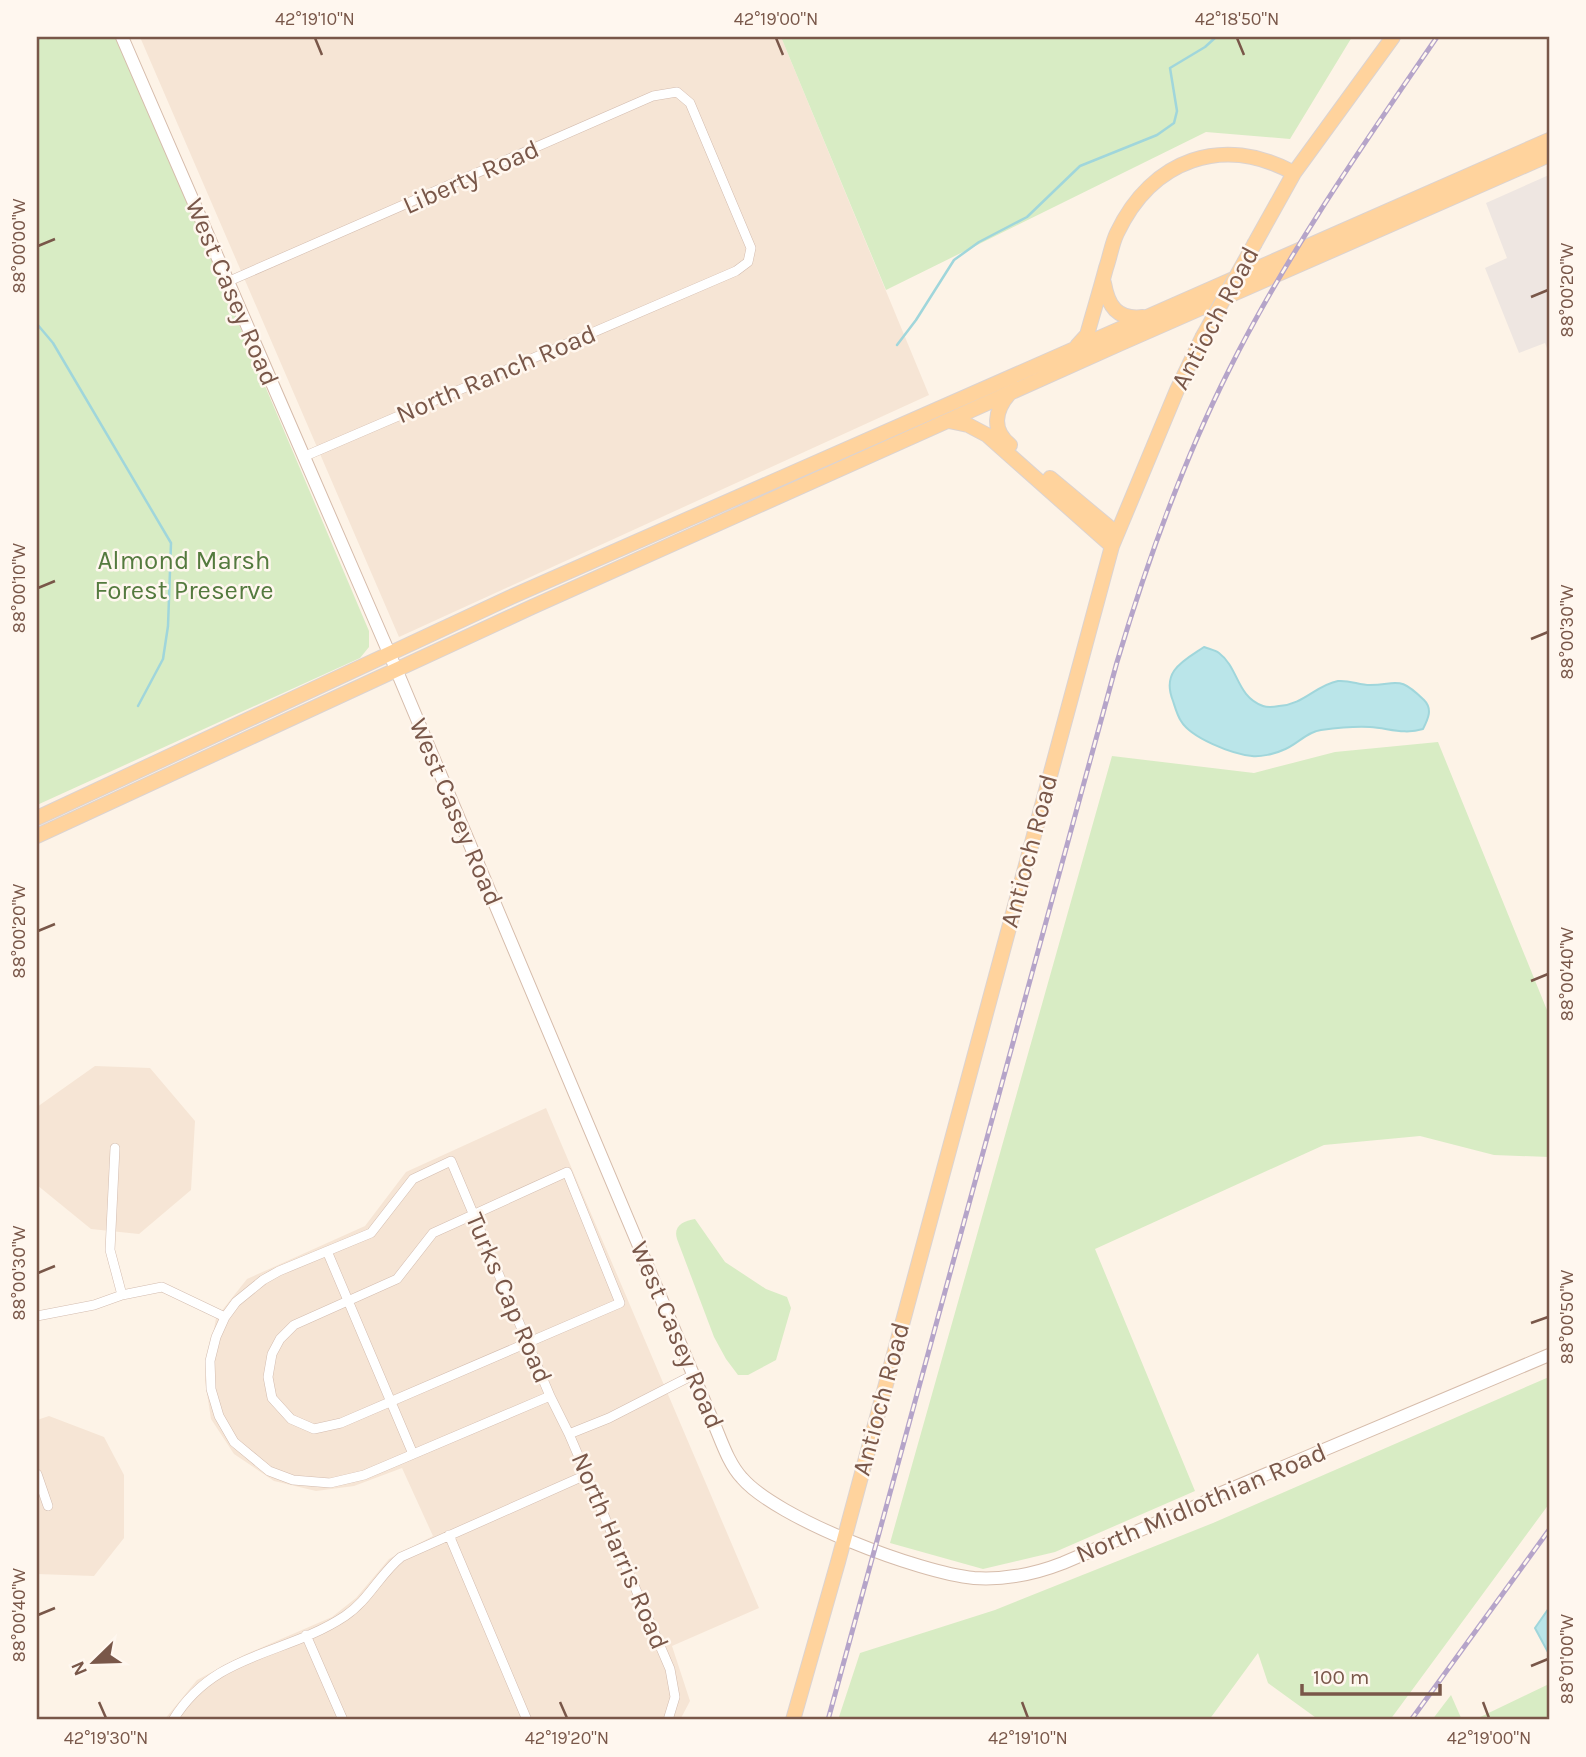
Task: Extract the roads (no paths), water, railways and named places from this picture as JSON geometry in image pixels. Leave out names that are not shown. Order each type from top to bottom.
[{"type":"main road","name":"West Casey Road","points":[[122,37],[396,669],[734,1467],[742,1478],[773,1505],[844,1538]]},
{"type":"main road","name":"Antioch Road","points":[[793,1720],[1114,539],[1202,338],[1294,173],[1393,37]]},
{"type":"main road","points":[[37,818],[523,591],[1549,140]]},
{"type":"main road","points":[[1074,349],[1087,335],[1116,234],[1134,204],[1153,184],[1173,169],[1218,153],[1273,161],[1294,173]]},
{"type":"main road","points":[[37,836],[396,669],[1549,155]]},
{"type":"main road","points":[[1104,278],[1106,294],[1115,310],[1131,318],[1147,317]]},
{"type":"main road","points":[[1009,394],[1000,404],[996,419],[999,432],[1005,441],[1114,539]]},
{"type":"main road","points":[[949,421],[968,425],[987,435],[1114,539]]},
{"type":"main road","name":"North Midlothian Road","points":[[844,1538],[875,1551],[955,1576],[996,1578],[1044,1570],[1549,1355]]},
{"type":"street","name":"Liberty Road","points":[[227,282],[653,96],[677,92],[685,98],[699,125]]},
{"type":"street","name":"North Ranch Road","points":[[303,457],[736,271],[748,262],[752,252],[699,125]]},
{"type":"street","points":[[115,1148],[110,1250],[122,1295]]},
{"type":"street","name":"Turks Cap Road","points":[[327,1251],[371,1233],[413,1179],[451,1161],[550,1396],[569,1434]]},
{"type":"street","points":[[567,1172],[621,1303],[341,1423],[314,1429],[291,1419],[272,1398],[268,1377],[272,1354],[294,1325],[349,1302],[389,1285],[403,1272],[433,1234],[567,1172]]},
{"type":"street","points":[[413,1454],[327,1251],[263,1280],[242,1296],[225,1317],[216,1337],[210,1361],[214,1404],[234,1443],[269,1471],[293,1480],[330,1483],[364,1475],[550,1396]]},
{"type":"street","points":[[37,1317],[162,1287],[225,1317]]},
{"type":"street","name":"North Harris Road","points":[[668,1720],[675,1697],[670,1668],[569,1434],[609,1418],[693,1375]]},
{"type":"street","points":[[37,1474],[48,1506]]},
{"type":"street","points":[[173,1720],[189,1697],[212,1677],[237,1663],[345,1616],[357,1607],[390,1566],[401,1557],[588,1474]]},
{"type":"street","points":[[449,1535],[527,1720]]},
{"type":"street","points":[[306,1635],[343,1720]]},
{"type":"water","points":[[1204,647],[1226,659],[1242,689],[1265,707],[1288,705],[1338,681],[1370,685],[1399,683],[1409,687],[1424,700],[1429,710],[1428,718],[1423,729],[1416,731],[1364,727],[1327,729],[1311,733],[1288,748],[1272,754],[1255,756],[1234,752],[1203,739],[1186,727],[1178,716],[1170,691],[1172,674],[1176,668]]},
{"type":"water","points":[[1549,1608],[1549,1654],[1535,1628]]},
{"type":"waterway","points":[[37,41],[40,37]]},
{"type":"waterway","points":[[897,345],[954,260],[979,242],[1027,217],[1080,166],[1157,135],[1174,123],[1177,111],[1170,68],[1205,47],[1216,37]]},
{"type":"waterway","points":[[37,324],[53,343],[171,543],[168,626],[163,659],[138,706]]},
{"type":"railway","points":[[828,1720],[1117,662],[1153,550],[1196,441],[1252,326],[1327,200],[1437,37]]},
{"type":"railway","points":[[1411,1720],[1549,1530]]},
{"type":"park label","name":"Almond Marsh Forest Preserve","points":[[184,575]]}]
